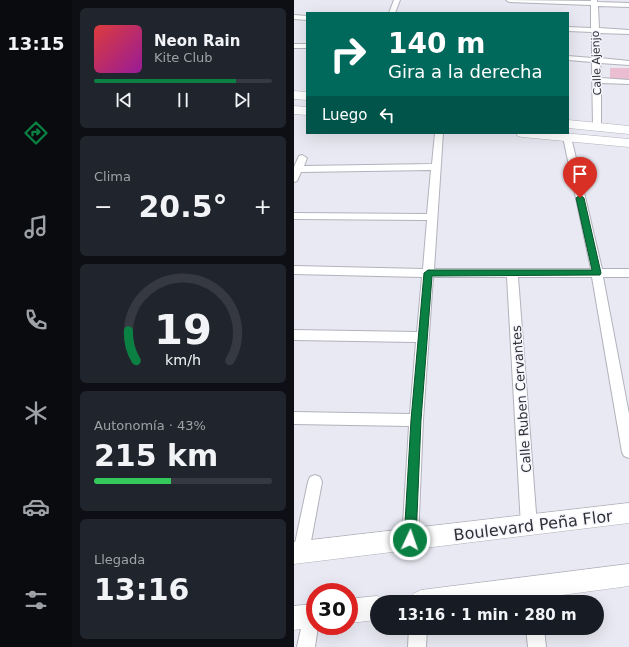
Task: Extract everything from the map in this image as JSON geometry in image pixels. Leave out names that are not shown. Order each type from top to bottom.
[{"type":"main road","points":[[294,95],[306,96]]},
{"type":"main road","points":[[294,110],[306,112]]},
{"type":"main road","points":[[569,124],[629,130]]},
{"type":"main road","points":[[533,134],[629,143]]},
{"type":"main road","name":"Boulevard Peña Flor","points":[[298,553],[629,514]]},
{"type":"main road","points":[[533,595],[629,575]]},
{"type":"main road","points":[[358,610],[370,609]]},
{"type":"street","points":[[392,12],[397,0]]},
{"type":"street","points":[[509,0],[594,2],[629,5]]},
{"type":"street","name":"Calle Ajenjo","points":[[594,2],[597,127]]},
{"type":"street","points":[[294,17],[306,18]]},
{"type":"street","points":[[569,30],[629,32]]},
{"type":"street","points":[[294,46],[306,46]]},
{"type":"street","points":[[569,58],[629,62]]},
{"type":"street","points":[[597,80],[629,82]]},
{"type":"street","points":[[410,540],[416,420],[435,167],[439,134]]},
{"type":"street","points":[[567,137],[597,273],[629,452]]},
{"type":"street","points":[[294,179],[302,158]]},
{"type":"street","points":[[298,169],[435,167]]},
{"type":"street","points":[[294,216],[432,217]]},
{"type":"street","points":[[294,270],[428,273],[629,273]]},
{"type":"street","name":"Calle Ruben Cervantes","points":[[512,273],[530,526]]},
{"type":"street","points":[[294,335],[423,337]]},
{"type":"street","points":[[294,418],[416,420]]},
{"type":"street","points":[[298,553],[315,482]]},
{"type":"street","points":[[306,635],[306,647]]},
{"type":"street","points":[[417,647],[418,635]]},
{"type":"street","points":[[536,635],[537,647]]},
{"type":"shaded area","points":[[610,68],[629,68],[629,80],[610,79]]},
{"type":"route","points":[[410,540],[416,420],[428,273],[597,273],[580,198]]}]
